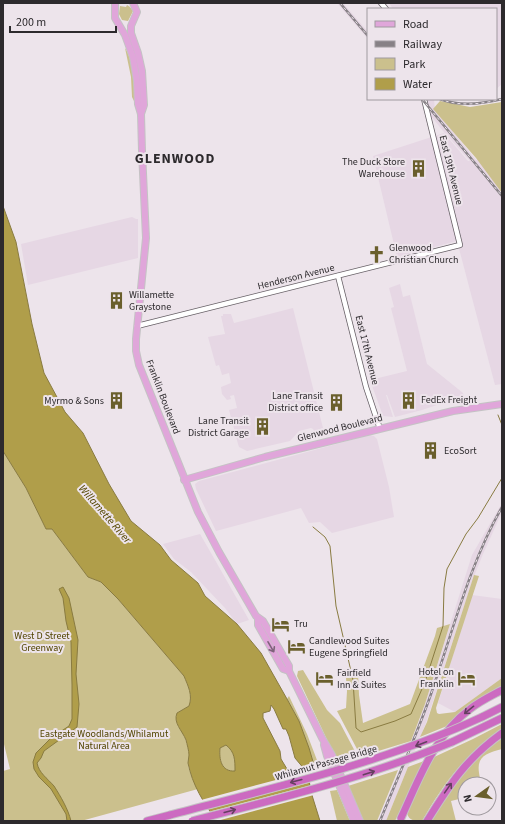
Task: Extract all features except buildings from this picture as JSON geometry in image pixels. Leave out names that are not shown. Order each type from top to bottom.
[{"type":"highway","points":[[401,820],[429,758],[443,736],[469,709],[502,690]]},
{"type":"highway","name":"Whilamut Passage Bridge","points":[[147,821],[369,761],[432,739],[502,707]]},
{"type":"highway","name":"Whilamut Passage Bridge","points":[[192,821],[367,774],[421,755],[502,718]]},
{"type":"highway","points":[[427,821],[442,796],[460,771],[478,752],[502,733]]},
{"type":"main road","name":"Franklin Boulevard","points":[[133,3],[137,12],[131,28],[131,36],[138,53],[142,71],[144,105],[141,114]]},
{"type":"main road","name":"Franklin Boulevard","points":[[116,4],[115,16],[125,35],[133,57],[137,81],[138,104],[141,114],[146,238],[137,326],[136,351],[139,365],[184,480],[209,533],[258,619],[263,621],[289,666],[289,671],[332,755],[352,807],[360,821]]},
{"type":"main road","points":[[118,23],[126,25],[133,22]]},
{"type":"main road","name":"Glenwood Boulevard","points":[[184,480],[453,410],[502,404]]},
{"type":"main road","name":"Franklin Boulevard","points":[[352,807],[354,821]]},
{"type":"street","name":"East 19th Avenue","points":[[424,100],[460,245]]},
{"type":"street","name":"Henderson Avenue","points":[[137,326],[460,245]]},
{"type":"street","name":"East 17th Avenue","points":[[338,276],[366,387],[380,429]]},
{"type":"shaded area","points":[[337,3],[343,3],[367,31],[367,38]]},
{"type":"shaded area","points":[[389,3],[502,3],[502,84],[497,88],[497,8],[392,8]]},
{"type":"shaded area","points":[[426,100],[434,100],[435,110],[476,160],[502,156],[502,384],[495,385],[457,241],[397,257],[373,156],[444,133],[468,161],[470,161],[431,116]]},
{"type":"shaded area","points":[[132,217],[138,219],[138,258],[28,285],[21,244]]},
{"type":"shaded area","points":[[400,284],[403,297],[410,295],[427,364],[463,393],[464,396],[395,417],[386,395],[393,417],[383,416],[370,380],[407,371],[391,308],[394,307],[389,288]]},
{"type":"shaded area","points":[[293,308],[323,428],[314,431],[311,428],[299,431],[290,441],[247,451],[239,447],[229,410],[237,408],[234,395],[230,396],[231,399],[227,400],[222,394],[221,387],[231,383],[229,373],[222,375],[219,365],[216,366],[208,337],[225,334],[221,316],[223,316],[223,314],[231,314],[234,323]]},
{"type":"shaded area","points":[[370,435],[377,439],[389,487],[394,517],[332,533],[320,522],[309,523],[301,508],[216,531],[196,489],[195,484],[199,481]]},
{"type":"shaded area","points":[[502,503],[502,512],[473,579],[426,723],[386,821],[378,821],[424,707],[472,555]]},
{"type":"shaded area","points":[[200,534],[249,620],[237,624],[225,608],[191,572],[174,559],[163,544]]},
{"type":"shaded area","points":[[472,595],[502,599],[502,678],[455,712],[438,703]]},
{"type":"green space","points":[[127,5],[133,11],[128,21],[122,20],[119,14],[120,6],[126,7]]},
{"type":"green space","points":[[125,48],[132,66],[134,101],[132,97],[131,77]]},
{"type":"green space","points":[[440,101],[470,107],[502,102],[502,193],[476,158],[433,109]]},
{"type":"green space","name":"Eastgate Woodlands/Whilamut Natural Area","points":[[3,451],[26,488],[46,529],[52,529],[88,577],[101,582],[118,599],[184,676],[190,691],[190,702],[189,706],[177,713],[176,720],[185,737],[190,756],[188,761],[189,769],[198,789],[81,821],[3,821],[3,771],[10,769],[3,740]]},
{"type":"green space","points":[[474,575],[479,576],[436,708],[437,713],[455,712],[502,678],[502,686],[465,708],[447,726],[420,737],[427,722]]},
{"type":"green space","points":[[450,624],[425,704],[411,741],[362,756],[337,711],[346,708],[346,678],[358,673],[363,723],[410,704],[437,628]]},
{"type":"green space","points":[[303,670],[327,710],[340,723],[358,757],[338,763],[297,676],[298,671]]},
{"type":"green space","points":[[289,696],[307,734],[320,768],[316,769],[314,765],[299,721],[287,699]]},
{"type":"green space","points":[[502,724],[502,730],[469,757],[454,773],[439,793],[422,821],[415,821],[409,818],[407,813],[432,758]]},
{"type":"green space","points":[[502,737],[502,749],[486,755],[480,761],[480,776],[462,776],[480,755]]},
{"type":"green space","points":[[226,745],[232,751],[235,760],[235,771],[230,771],[222,764],[220,748]]},
{"type":"green space","points":[[424,761],[395,821],[386,821],[408,767]]},
{"type":"green space","points":[[398,770],[377,821],[362,821],[348,786]]},
{"type":"green space","points":[[457,782],[457,800],[451,801],[456,821],[431,821],[446,798]]},
{"type":"green space","points":[[337,790],[350,821],[337,821],[330,791]]},
{"type":"water","name":"Willamette River","points":[[3,206],[16,242],[32,324],[44,373],[65,412],[83,433],[109,484],[131,521],[160,545],[171,560],[198,583],[205,596],[237,624],[261,653],[299,721],[309,748],[314,765],[309,780],[320,821],[217,821],[203,801],[192,779],[188,763],[189,753],[186,740],[176,720],[177,713],[189,706],[190,702],[190,691],[184,676],[118,599],[101,582],[88,577],[52,529],[46,529],[26,488],[3,451]],"holes":[[[271,705],[283,729],[286,729],[295,758],[305,770],[305,779],[290,779],[287,773],[287,769],[281,759],[280,751],[263,718],[263,713],[270,711]],[[226,745],[233,753],[235,760],[235,771],[230,771],[222,764],[220,748]]]},
{"type":"water","points":[[63,587],[69,598],[78,640],[76,674],[79,704],[77,727],[44,751],[37,763],[41,773],[54,786],[59,794],[71,821],[67,821],[66,814],[51,789],[39,777],[34,769],[33,762],[36,753],[51,738],[69,726],[72,719],[71,642],[63,598],[59,589]]},
{"type":"pier","points":[[313,770],[312,782],[206,810],[201,800],[291,776],[296,779],[303,778],[303,773]]},
{"type":"pier","points":[[312,785],[314,795],[217,821],[214,821],[208,812]]},
{"type":"waterway","points":[[498,415],[502,425]]},
{"type":"waterway","points":[[313,527],[325,537],[330,546],[336,606],[353,680],[356,728],[361,732],[411,714],[425,682],[443,626],[444,588],[447,569],[466,534],[478,518],[502,478]]},
{"type":"railway","points":[[340,3],[367,35]]},
{"type":"railway","points":[[497,100],[502,99]]},
{"type":"railway","points":[[423,100],[502,196]]},
{"type":"railway","points":[[443,100],[463,104],[497,100]]},
{"type":"railway","points":[[380,821],[425,710],[471,575],[490,529],[502,507]]},
{"type":"place","name":"The Duck Store Warehouse","points":[[418,168]]},
{"type":"place","name":"Glenwood Christian Church","points":[[376,254]]},
{"type":"place","name":"Willamette Graystone","points":[[116,301]]},
{"type":"place","name":"FedEx Freight","points":[[408,400]]},
{"type":"place","name":"Myrmo & Sons","points":[[117,401]]},
{"type":"place","name":"Lane Transit District office","points":[[336,402]]},
{"type":"place","name":"Lane Transit District Garage","points":[[262,427]]},
{"type":"place","name":"EcoSort","points":[[431,451]]},
{"type":"place","name":"Tru","points":[[281,624]]},
{"type":"place","name":"Candlewood Suites Eugene Springfield","points":[[296,647]]},
{"type":"place","name":"Hotel on Franklin","points":[[467,678]]},
{"type":"place","name":"Fairfield Inn & Suites","points":[[324,679]]},
{"type":"district","name":"GLENWOOD","points":[[175,159]]},
{"type":"park label","name":"West D Street Greenway","points":[[42,642]]}]
